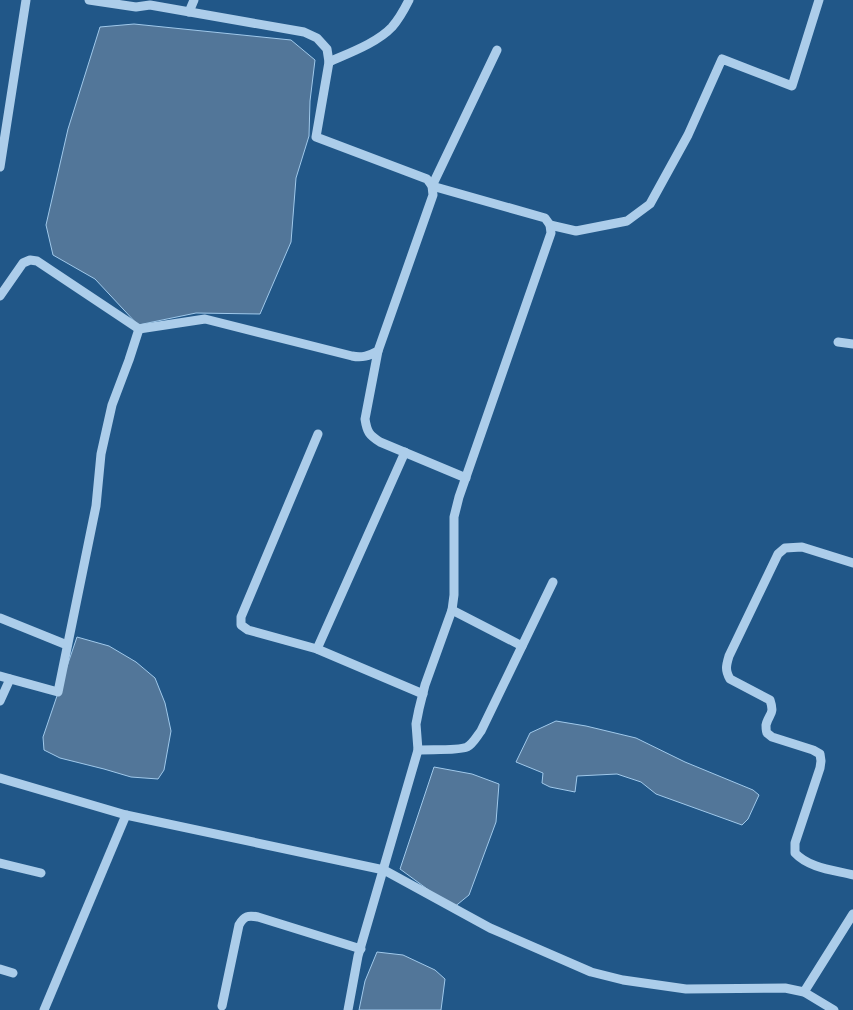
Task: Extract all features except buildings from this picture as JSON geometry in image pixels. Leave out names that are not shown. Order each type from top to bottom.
[{"type":"street","points":[[0,167],[26,0]]},
{"type":"street","points":[[89,0],[136,7],[151,3],[189,12],[304,32],[317,38],[327,50],[329,62],[316,137],[427,179],[432,186],[433,195],[378,351],[366,419],[367,431],[380,442],[466,478]]},
{"type":"street","points":[[189,12],[194,0]]},
{"type":"street","points":[[329,62],[380,38],[392,27],[409,0]]},
{"type":"street","points":[[550,225],[576,231],[627,220],[650,204],[688,135],[722,59],[792,86],[819,0]]},
{"type":"street","points":[[432,186],[497,50]]},
{"type":"street","points":[[348,1010],[361,949],[418,750],[416,724],[423,694],[452,610],[454,588],[454,517],[459,497],[551,234],[550,225],[545,218],[432,186]]},
{"type":"street","points":[[0,295],[23,263],[30,260],[37,261],[139,329],[205,319],[360,358],[370,356],[378,351]]},
{"type":"street","points":[[0,676],[58,692],[96,506],[100,454],[112,405],[139,329]]},
{"type":"street","points":[[838,342],[853,344]]},
{"type":"street","points":[[318,434],[240,617],[240,625],[248,630],[317,648],[423,694]]},
{"type":"street","points":[[317,648],[405,452]]},
{"type":"street","points":[[853,563],[802,548],[785,548],[778,554],[729,656],[726,664],[726,673],[730,679],[770,700],[772,708],[771,716],[766,725],[767,733],[772,737],[820,754],[820,768],[796,843],[795,853],[802,860],[811,864],[853,875]]},
{"type":"street","points":[[418,750],[460,749],[468,746],[475,740],[554,582]]},
{"type":"street","points":[[452,610],[522,646]]},
{"type":"street","points":[[0,618],[67,645]]},
{"type":"street","points":[[0,701],[10,679]]},
{"type":"street","points":[[0,778],[126,815],[384,870],[490,928],[591,972],[623,980],[686,989],[785,988],[804,992],[834,1010]]},
{"type":"street","points":[[44,1010],[126,815]]},
{"type":"street","points":[[0,863],[41,874]]},
{"type":"street","points":[[804,992],[853,914]]},
{"type":"street","points":[[222,1006],[239,925],[242,919],[250,916],[258,917],[361,949]]},
{"type":"street","points":[[0,969],[13,973]]},
{"type":"water","points":[[134,24],[291,40],[315,60],[310,101],[309,136],[296,178],[291,242],[260,314],[196,313],[138,325],[95,279],[53,255],[46,225],[68,129],[100,27]]},
{"type":"water","points":[[77,637],[109,646],[136,662],[155,678],[165,703],[171,731],[164,770],[158,779],[131,777],[60,758],[44,750],[43,737]]},
{"type":"water","points":[[556,721],[636,738],[685,762],[753,790],[759,795],[748,819],[742,825],[656,794],[641,782],[617,774],[577,776],[575,792],[550,787],[542,783],[543,773],[516,762],[530,733]]},
{"type":"water","points":[[434,767],[472,774],[499,784],[496,822],[469,895],[453,908],[400,869]]},
{"type":"water","points":[[377,952],[403,955],[435,970],[445,979],[441,1010],[359,1010],[365,981]]}]
